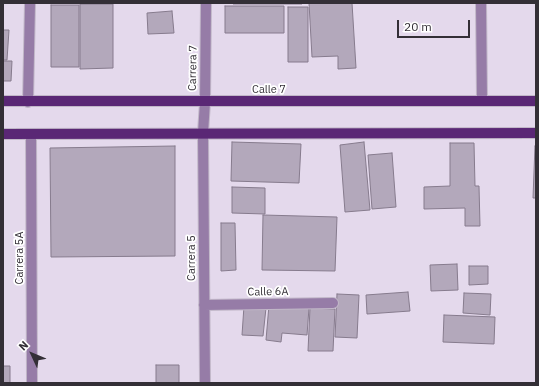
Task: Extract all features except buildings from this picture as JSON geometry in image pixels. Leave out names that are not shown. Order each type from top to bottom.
[{"type":"main road","name":"Calle 7","points":[[3,101],[536,101]]},
{"type":"main road","points":[[3,134],[203,132],[536,133]]},
{"type":"street","points":[[28,102],[30,3]]},
{"type":"street","name":"Carrera 7","points":[[203,132],[205,102],[206,3]]},
{"type":"street","points":[[481,3],[482,101]]},
{"type":"street","name":"Carrera 5","points":[[203,132],[205,383]]},
{"type":"street","name":"Carrera 5A","points":[[31,134],[32,383]]},
{"type":"street","name":"Calle 6A","points":[[204,305],[333,303]]}]
